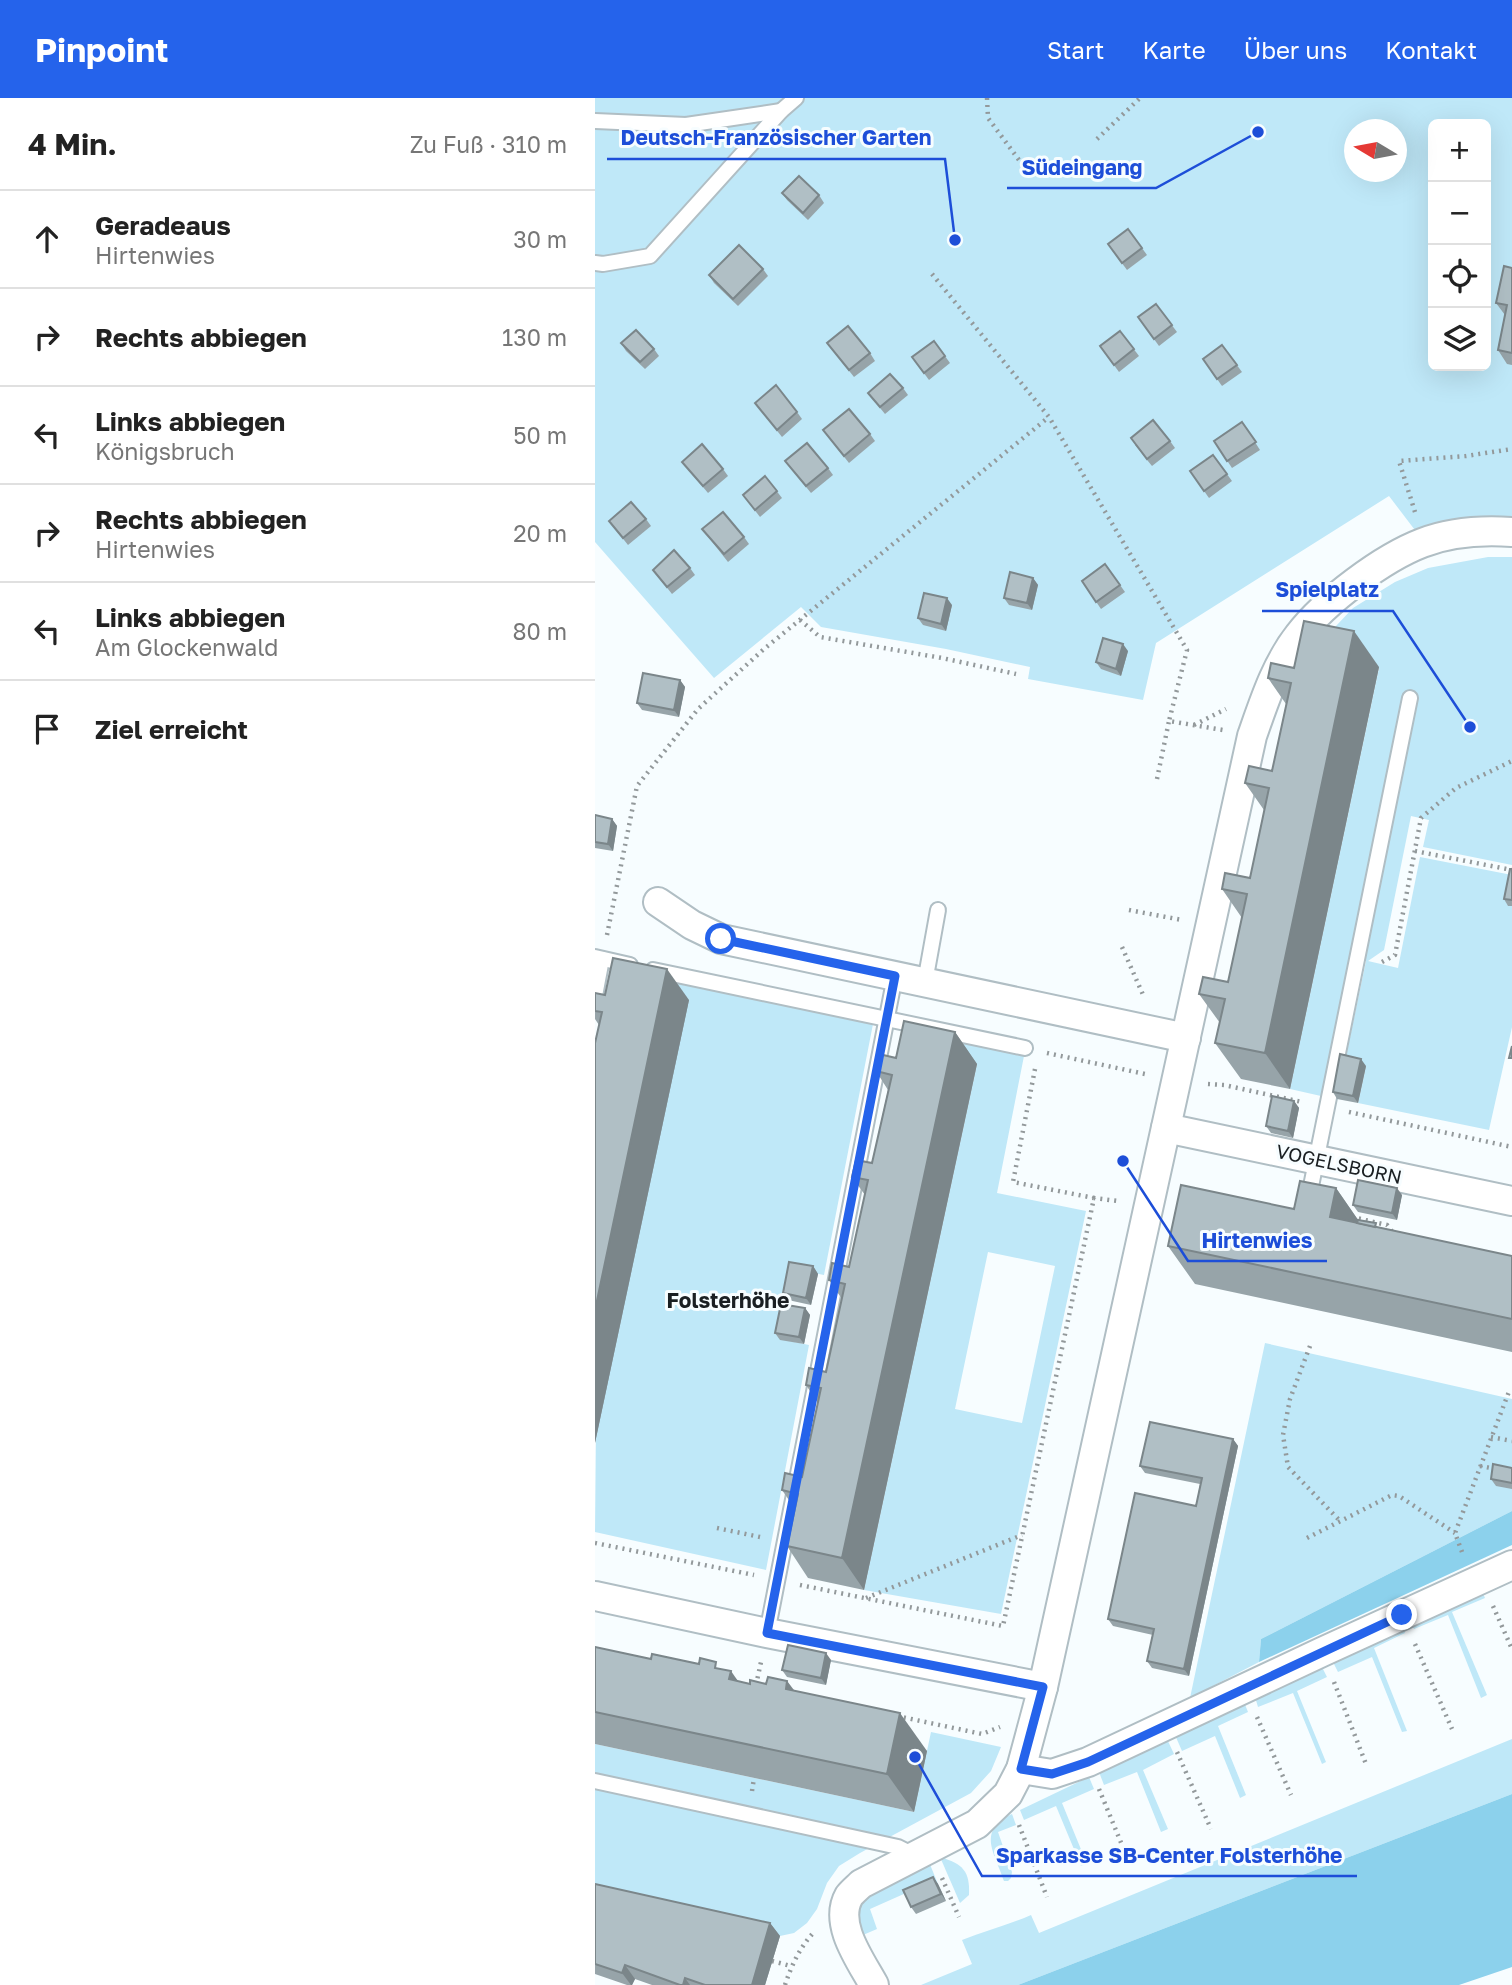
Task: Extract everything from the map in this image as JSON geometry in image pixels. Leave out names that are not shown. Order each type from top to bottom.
[{"type":"street","points":[[874,1985],[846,1929],[844,1910],[850,1895],[861,1884],[977,1824],[1008,1794],[1021,1769],[1043,1687],[1166,1128],[1175,1036],[1210,926],[1252,736],[1270,687],[1299,635],[1326,606],[1350,586],[1397,555],[1424,542],[1450,536],[1489,530],[1512,532]]},
{"type":"street","points":[[658,902],[692,925],[721,939],[1175,1036]]},
{"type":"street","name":"VOGELSBORN","points":[[1166,1128],[1512,1201]]},
{"type":"street","points":[[1021,1769],[1052,1774],[1088,1762],[1512,1565]]},
{"type":"street","points":[[595,1596],[1043,1687]]},
{"type":"lane","points":[[595,263],[650,256],[781,111],[796,98]]},
{"type":"lane","points":[[595,121],[686,125],[781,111]]},
{"type":"lane","points":[[1306,1208],[1411,698]]},
{"type":"lane","points":[[925,982],[938,910]]},
{"type":"lane","points":[[595,996],[599,958],[1032,1049]]},
{"type":"lane","points":[[767,1633],[895,976]]},
{"type":"lane","points":[[595,1781],[923,1852]]},
{"type":"path","points":[[987,98],[988,118],[1019,160]]},
{"type":"path","points":[[1097,139],[1140,98]]},
{"type":"path","points":[[932,274],[1049,417],[1187,650],[1157,779]]},
{"type":"path","points":[[599,958],[637,786],[698,709],[764,649],[1049,417]]},
{"type":"path","points":[[1416,517],[1399,461],[1466,456],[1512,449]]},
{"type":"path","points":[[800,620],[820,637],[1016,674]]},
{"type":"path","points":[[1169,721],[1217,729]]},
{"type":"path","points":[[1388,959],[1395,955],[1421,818],[1456,788],[1512,761]]},
{"type":"path","points":[[1415,851],[1512,870]]},
{"type":"path","points":[[1129,910],[1210,926]]},
{"type":"path","points":[[1122,947],[1143,996],[1175,1036]]},
{"type":"path","points":[[1121,1189],[1118,1202],[1013,1182],[1032,1049],[1147,1074],[1142,1087]]},
{"type":"path","points":[[1200,1085],[1213,1083],[1512,1147]]},
{"type":"path","points":[[595,1543],[1003,1626],[1094,1198]]},
{"type":"path","points":[[1306,1208],[1387,1225],[1394,1234],[1406,1236]]},
{"type":"path","points":[[1310,1346],[1290,1399],[1283,1435],[1289,1467],[1341,1522]]},
{"type":"path","points":[[1455,1533],[1510,1389]]},
{"type":"path","points":[[1491,1437],[1512,1441]]},
{"type":"path","points":[[1480,1466],[1501,1470]]},
{"type":"path","points":[[1307,1538],[1392,1495],[1399,1496],[1455,1533],[1462,1552]]},
{"type":"path","points":[[717,1528],[785,1542]]},
{"type":"path","points":[[865,1599],[1022,1535]]},
{"type":"path","points":[[1482,1579],[1512,1649]]},
{"type":"path","points":[[1402,1615],[1452,1729]]},
{"type":"path","points":[[1322,1652],[1366,1764]]},
{"type":"path","points":[[756,1686],[761,1661]]},
{"type":"path","points":[[743,1683],[764,1687]]},
{"type":"path","points":[[1244,1688],[1291,1796]]},
{"type":"path","points":[[890,1714],[982,1734],[1009,1723]]},
{"type":"path","points":[[1165,1726],[1211,1829]]},
{"type":"path","points":[[1088,1762],[1129,1862]]},
{"type":"path","points":[[1008,1794],[1047,1897]]},
{"type":"path","points":[[923,1852],[959,1917]]},
{"type":"path","points":[[785,1985],[791,1966],[803,1944],[819,1927],[844,1910]]},
{"type":"path","points":[[772,1961],[791,1966]]},
{"type":"shaded area","points":[[595,98],[1512,98],[1512,532],[1424,542],[1389,496],[1156,643],[1143,700],[1028,679],[1030,667],[821,627],[801,607],[714,678],[595,542]]},
{"type":"shaded area","points":[[1488,557],[1512,557],[1512,865],[1423,847],[1429,820],[1411,816],[1384,950],[1368,961],[1398,968],[1420,857],[1512,875],[1509,905],[1512,906],[1512,1027],[1489,1130],[1358,1103],[1366,1066],[1345,1061],[1366,961],[1349,958],[1321,1096],[1290,1089],[1379,668],[1330,657],[1319,644],[1353,608],[1395,582],[1428,568]]},
{"type":"shaded area","points":[[610,970],[873,1024],[824,1275],[794,1269],[780,1339],[809,1345],[766,1570],[595,1532],[600,1020]]},
{"type":"shaded area","points":[[928,1036],[1024,1056],[997,1193],[1086,1211],[1001,1614],[864,1590],[977,1064]],"holes":[[[988,1252],[1055,1266],[1022,1423],[955,1409]]]},
{"type":"shaded area","points":[[1265,1343],[1512,1399],[1512,1511],[1261,1639],[1259,1662],[1190,1698]]},
{"type":"shaded area","points":[[1512,1511],[1512,1545],[1259,1662],[1261,1639]]},
{"type":"shaded area","points":[[1482,1591],[1485,1598],[1452,1612],[1487,1695],[1481,1698],[1448,1615],[1414,1629],[1411,1624]]},
{"type":"shaded area","points":[[1403,1626],[1405,1633],[1374,1648],[1407,1731],[1402,1732],[1372,1657],[1338,1672],[1332,1660]]},
{"type":"shaded area","points":[[1321,1665],[1327,1677],[1297,1691],[1326,1762],[1322,1764],[1293,1693],[1258,1707],[1255,1697]]},
{"type":"shaded area","points":[[1244,1702],[1248,1712],[1218,1726],[1246,1795],[1240,1798],[1215,1736],[1182,1751],[1175,1735]]},
{"type":"shaded area","points":[[931,1732],[1001,1747],[991,1771],[971,1793],[839,1866],[827,1883],[817,1909],[807,1923],[794,1933],[780,1936],[595,1895],[595,1744],[914,1812]]},
{"type":"shaded area","points":[[1167,1739],[1174,1754],[1143,1770],[1168,1829],[1161,1832],[1137,1772],[1104,1785],[1099,1772]]},
{"type":"shaded area","points":[[1512,1739],[1512,1794],[1018,1985],[921,1985],[972,1964],[962,1940],[1031,1915],[1039,1933]]},
{"type":"shaded area","points":[[1089,1777],[1094,1789],[1062,1803],[1087,1864],[1081,1866],[1056,1806],[1024,1820],[1020,1810]]},
{"type":"shaded area","points":[[1512,1794],[1512,1967],[1459,1985],[1018,1985]]},
{"type":"shaded area","points":[[1012,1814],[1016,1825],[998,1832],[1012,1872],[1011,1878],[1004,1881],[993,1852],[991,1835],[1001,1821]]},
{"type":"shaded area","points":[[940,1857],[960,1866],[966,1874],[969,1895],[960,1903]]},
{"type":"shaded area","points":[[929,1862],[938,1884],[908,1897],[906,1893],[870,1909],[877,1929],[863,1935],[858,1915],[863,1901],[879,1887]]},
{"type":"building","points":[[799,176],[819,195],[803,213],[782,193]]},
{"type":"building","points":[[1128,229],[1142,248],[1122,263],[1108,244]]},
{"type":"building","points":[[739,245],[763,269],[733,299],[709,275]]},
{"type":"building","points":[[1504,266],[1512,268],[1512,353],[1498,350],[1507,305],[1496,303]]},
{"type":"building","points":[[1156,304],[1172,325],[1154,339],[1138,317]]},
{"type":"building","points":[[848,326],[870,353],[849,370],[827,343]]},
{"type":"building","points":[[636,330],[654,349],[640,362],[621,343]]},
{"type":"building","points":[[1120,331],[1134,349],[1114,365],[1100,346]]},
{"type":"building","points":[[934,341],[945,356],[924,373],[912,357]]},
{"type":"building","points":[[1222,345],[1237,365],[1217,379],[1203,359]]},
{"type":"building","points":[[890,374],[903,388],[880,407],[868,393]]},
{"type":"building","points":[[776,385],[797,412],[777,430],[755,403]]},
{"type":"building","points":[[849,409],[870,434],[844,456],[823,430]]},
{"type":"building","points":[[1153,420],[1170,441],[1147,459],[1131,438]]},
{"type":"building","points":[[1242,422],[1256,442],[1227,461],[1214,441]]},
{"type":"building","points":[[807,443],[828,468],[806,486],[785,461]]},
{"type":"building","points":[[702,444],[723,469],[703,486],[682,462]]},
{"type":"building","points":[[1213,455],[1227,474],[1204,491],[1190,471]]},
{"type":"building","points":[[765,476],[777,491],[755,510],[743,495]]},
{"type":"building","points":[[631,502],[646,519],[623,538],[609,521]]},
{"type":"building","points":[[723,512],[744,537],[724,554],[702,529]]},
{"type":"building","points":[[674,550],[690,568],[667,587],[653,570]]},
{"type":"building","points":[[1105,564],[1120,585],[1096,602],[1082,581]]},
{"type":"building","points":[[1010,572],[1033,578],[1027,603],[1004,598]]},
{"type":"building","points":[[924,593],[947,598],[941,624],[918,618]]},
{"type":"building","points":[[1304,621],[1354,631],[1265,1053],[1215,1043],[1225,999],[1199,994],[1203,977],[1228,982],[1247,894],[1222,889],[1225,873],[1250,878],[1269,788],[1245,783],[1249,766],[1272,771],[1291,683],[1268,678],[1271,663],[1294,668]]},
{"type":"building","points":[[1103,638],[1123,644],[1116,669],[1096,662]]},
{"type":"building","points":[[643,673],[680,680],[674,710],[637,703]]},
{"type":"building","points":[[595,815],[612,819],[608,844],[595,842]]},
{"type":"building","points":[[1512,869],[1512,900],[1504,899]]},
{"type":"building","points":[[613,958],[667,969],[595,1310],[595,1043],[602,1012],[595,1011],[595,993],[605,995]]},
{"type":"building","points":[[904,1021],[955,1032],[842,1558],[787,1546],[798,1494],[782,1490],[785,1473],[802,1477],[821,1388],[806,1385],[809,1368],[826,1372],[845,1284],[829,1280],[832,1263],[849,1267],[868,1180],[852,1177],[856,1160],[872,1163],[892,1075],[876,1071],[879,1054],[896,1058]]},
{"type":"building","points":[[1340,1054],[1361,1059],[1353,1096],[1333,1092]]},
{"type":"building","points":[[1272,1096],[1294,1101],[1288,1131],[1266,1126]]},
{"type":"building","points":[[1358,1180],[1397,1188],[1392,1213],[1353,1205]]},
{"type":"building","points":[[1300,1181],[1336,1188],[1330,1217],[1512,1256],[1512,1319],[1168,1246],[1181,1185],[1294,1209]]},
{"type":"building","points":[[1358,1220],[1376,1223],[1375,1227],[1357,1223]]},
{"type":"building","points":[[789,1262],[813,1266],[806,1298],[783,1293]]},
{"type":"building","points":[[781,1304],[805,1308],[799,1337],[775,1333]]},
{"type":"building","points":[[1150,1422],[1233,1439],[1184,1669],[1147,1661],[1154,1629],[1108,1619],[1135,1493],[1196,1506],[1202,1478],[1140,1466]]},
{"type":"building","points":[[1493,1464],[1512,1468],[1512,1483],[1491,1479]]},
{"type":"building","points":[[788,1645],[826,1653],[821,1678],[782,1670]]},
{"type":"building","points":[[595,1647],[651,1659],[652,1654],[699,1664],[700,1658],[716,1662],[715,1668],[731,1671],[729,1679],[750,1684],[750,1680],[766,1684],[768,1677],[787,1681],[786,1689],[900,1713],[887,1774],[595,1712]]},
{"type":"building","points":[[933,1877],[941,1894],[911,1907],[903,1890]]},
{"type":"building","points":[[595,1884],[770,1923],[752,1985],[705,1985],[685,1978],[683,1985],[680,1985],[625,1965],[622,1973],[595,1964]]},
{"type":"place","name":"Südeingang","points":[[1258,132]]},
{"type":"place","name":"Deutsch-Französischer Garten","points":[[955,240]]},
{"type":"place","name":"Spielplatz","points":[[1470,727]]},
{"type":"place","name":"Hirtenwies","points":[[1123,1161]]},
{"type":"place","name":"Sparkasse SB-Center Folsterhöhe","points":[[915,1757]]},
{"type":"district","name":"Folsterhöhe","points":[[728,1301]]},
{"type":"route","points":[[721,939],[895,976],[767,1633],[1043,1687],[1021,1769],[1052,1774],[1088,1762],[1402,1615]]}]
